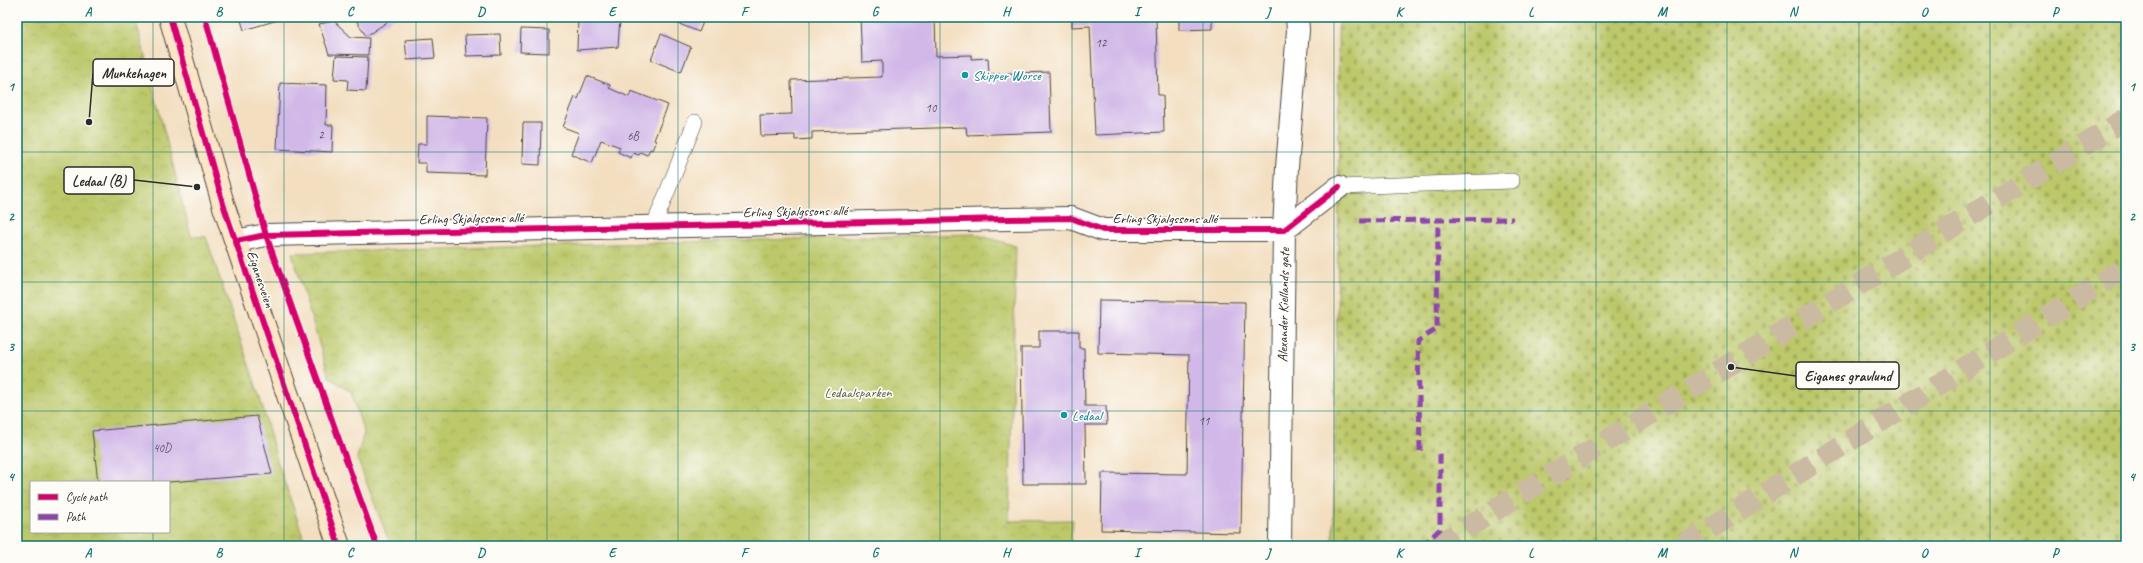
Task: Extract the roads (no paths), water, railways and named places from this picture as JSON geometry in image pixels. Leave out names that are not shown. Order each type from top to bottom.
[{"type":"street","name":"Eiganesveien","points":[[170,17],[236,241],[339,546]]},
{"type":"street","name":"Alexander Kiellands gate","points":[[1280,546],[1284,230],[1287,168],[1298,30],[1296,17]]},
{"type":"street","points":[[1284,230],[1339,187]]},
{"type":"street","name":"Erling Skjalgssons allé","points":[[236,241],[266,234],[654,225],[1071,218],[1103,230],[1284,230]]},
{"type":"lane","points":[[654,225],[695,122]]},
{"type":"lane","points":[[1339,187],[1512,182]]},
{"type":"tunnel","points":[[1437,546],[2126,119]]},
{"type":"tunnel","points":[[1682,546],[2126,267]]},
{"type":"place","name":"Skipper Worse","points":[[965,75]]},
{"type":"place","name":"Munkehagen","points":[[89,122]]},
{"type":"place","name":"Ledaal (B)","points":[[197,187]]},
{"type":"place","name":"Eiganes gravlund","points":[[1731,367]]},
{"type":"place","name":"Ledaal","points":[[1064,415]]},
{"type":"park label","name":"Ledaalsparken","points":[[858,392]]}]
